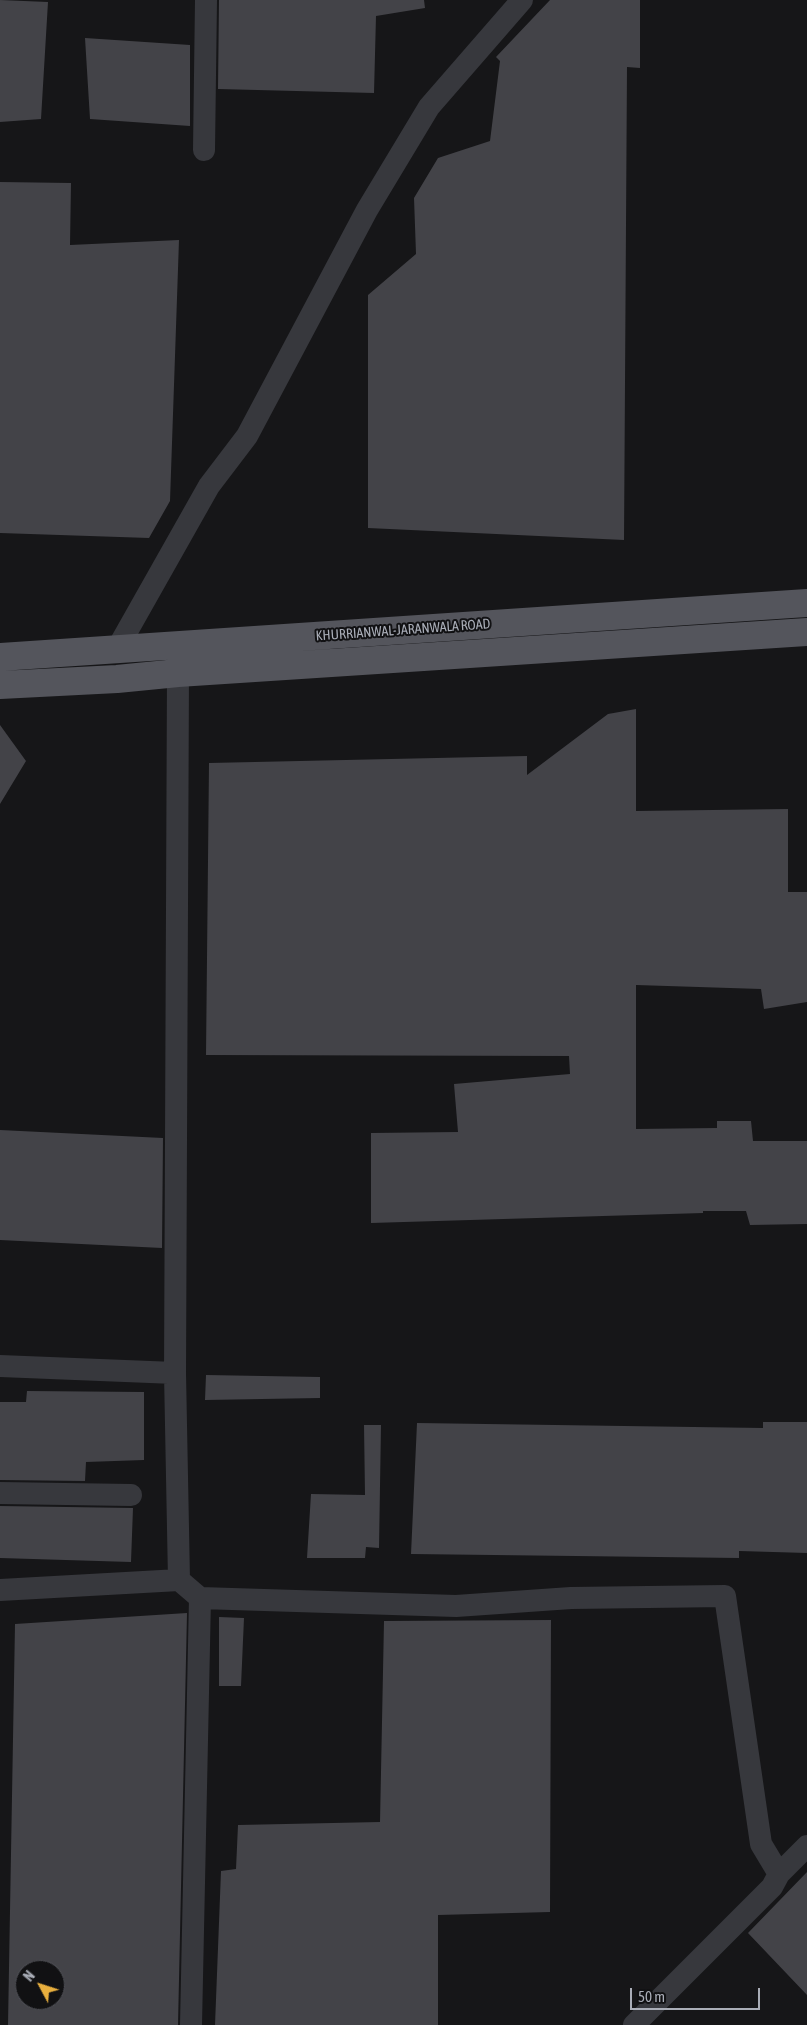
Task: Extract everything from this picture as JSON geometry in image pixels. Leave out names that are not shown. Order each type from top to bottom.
[{"type":"main road","name":"KHURRIANWAL-JARANWALA ROAD","points":[[0,657],[807,603]]},
{"type":"main road","name":"KHURRIANWAL-JARANWALA ROAD","points":[[0,684],[117,679],[178,673],[807,632]]},
{"type":"street","points":[[204,150],[206,0]]},
{"type":"street","points":[[117,649],[209,486],[247,436],[367,210],[429,107],[522,0]]},
{"type":"street","points":[[175,645],[178,673],[175,1373],[179,1580]]},
{"type":"street","points":[[0,1366],[175,1373]]},
{"type":"street","points":[[0,1493],[131,1495]]},
{"type":"street","points":[[0,1590],[179,1580],[200,1598],[456,1606],[571,1598],[725,1596],[761,1844],[779,1874]]},
{"type":"street","points":[[191,2025],[200,1598]]},
{"type":"street","points":[[634,2025],[772,1887],[779,1874],[807,1846]]},
{"type":"building","points":[[0,0],[48,2],[41,119],[0,122]]},
{"type":"building","points":[[219,0],[424,0],[425,8],[376,16],[374,93],[218,89]]},
{"type":"building","points":[[550,0],[640,0],[640,68],[627,67],[624,540],[368,528],[368,295],[416,254],[414,198],[438,158],[490,141],[500,61],[496,57]]},
{"type":"building","points":[[85,38],[190,45],[190,126],[90,119]]},
{"type":"building","points":[[0,182],[71,183],[70,245],[179,240],[170,501],[149,538],[0,533]]},
{"type":"building","points":[[636,709],[636,811],[788,809],[788,892],[807,892],[807,1002],[764,1009],[761,989],[636,985],[636,1129],[717,1128],[717,1121],[751,1121],[753,1141],[807,1141],[807,1224],[750,1225],[746,1211],[371,1223],[371,1133],[458,1132],[454,1084],[570,1074],[569,1056],[206,1055],[209,763],[527,756],[527,775],[608,714]]},
{"type":"building","points":[[0,725],[26,761],[0,804]]},
{"type":"building","points":[[0,1130],[163,1138],[162,1248],[0,1240]]},
{"type":"building","points":[[206,1375],[320,1377],[320,1398],[205,1400]]},
{"type":"building","points":[[27,1391],[144,1392],[144,1460],[86,1462],[85,1481],[0,1480],[0,1402],[26,1402]]},
{"type":"building","points":[[763,1422],[807,1422],[807,1553],[739,1551],[739,1558],[411,1554],[417,1423],[763,1428]]},
{"type":"building","points":[[364,1425],[381,1425],[379,1548],[366,1547],[365,1558],[307,1558],[311,1494],[365,1495]]},
{"type":"building","points":[[0,1506],[133,1508],[131,1562],[0,1558]]},
{"type":"building","points":[[187,1613],[178,2025],[8,2025],[15,1624]]},
{"type":"building","points":[[219,1617],[244,1618],[241,1686],[219,1686]]},
{"type":"building","points":[[551,1620],[550,1912],[438,1915],[438,2025],[215,2025],[221,1871],[236,1869],[238,1825],[380,1822],[384,1621]]},
{"type":"building","points":[[807,1872],[807,1995],[748,1933]]}]
